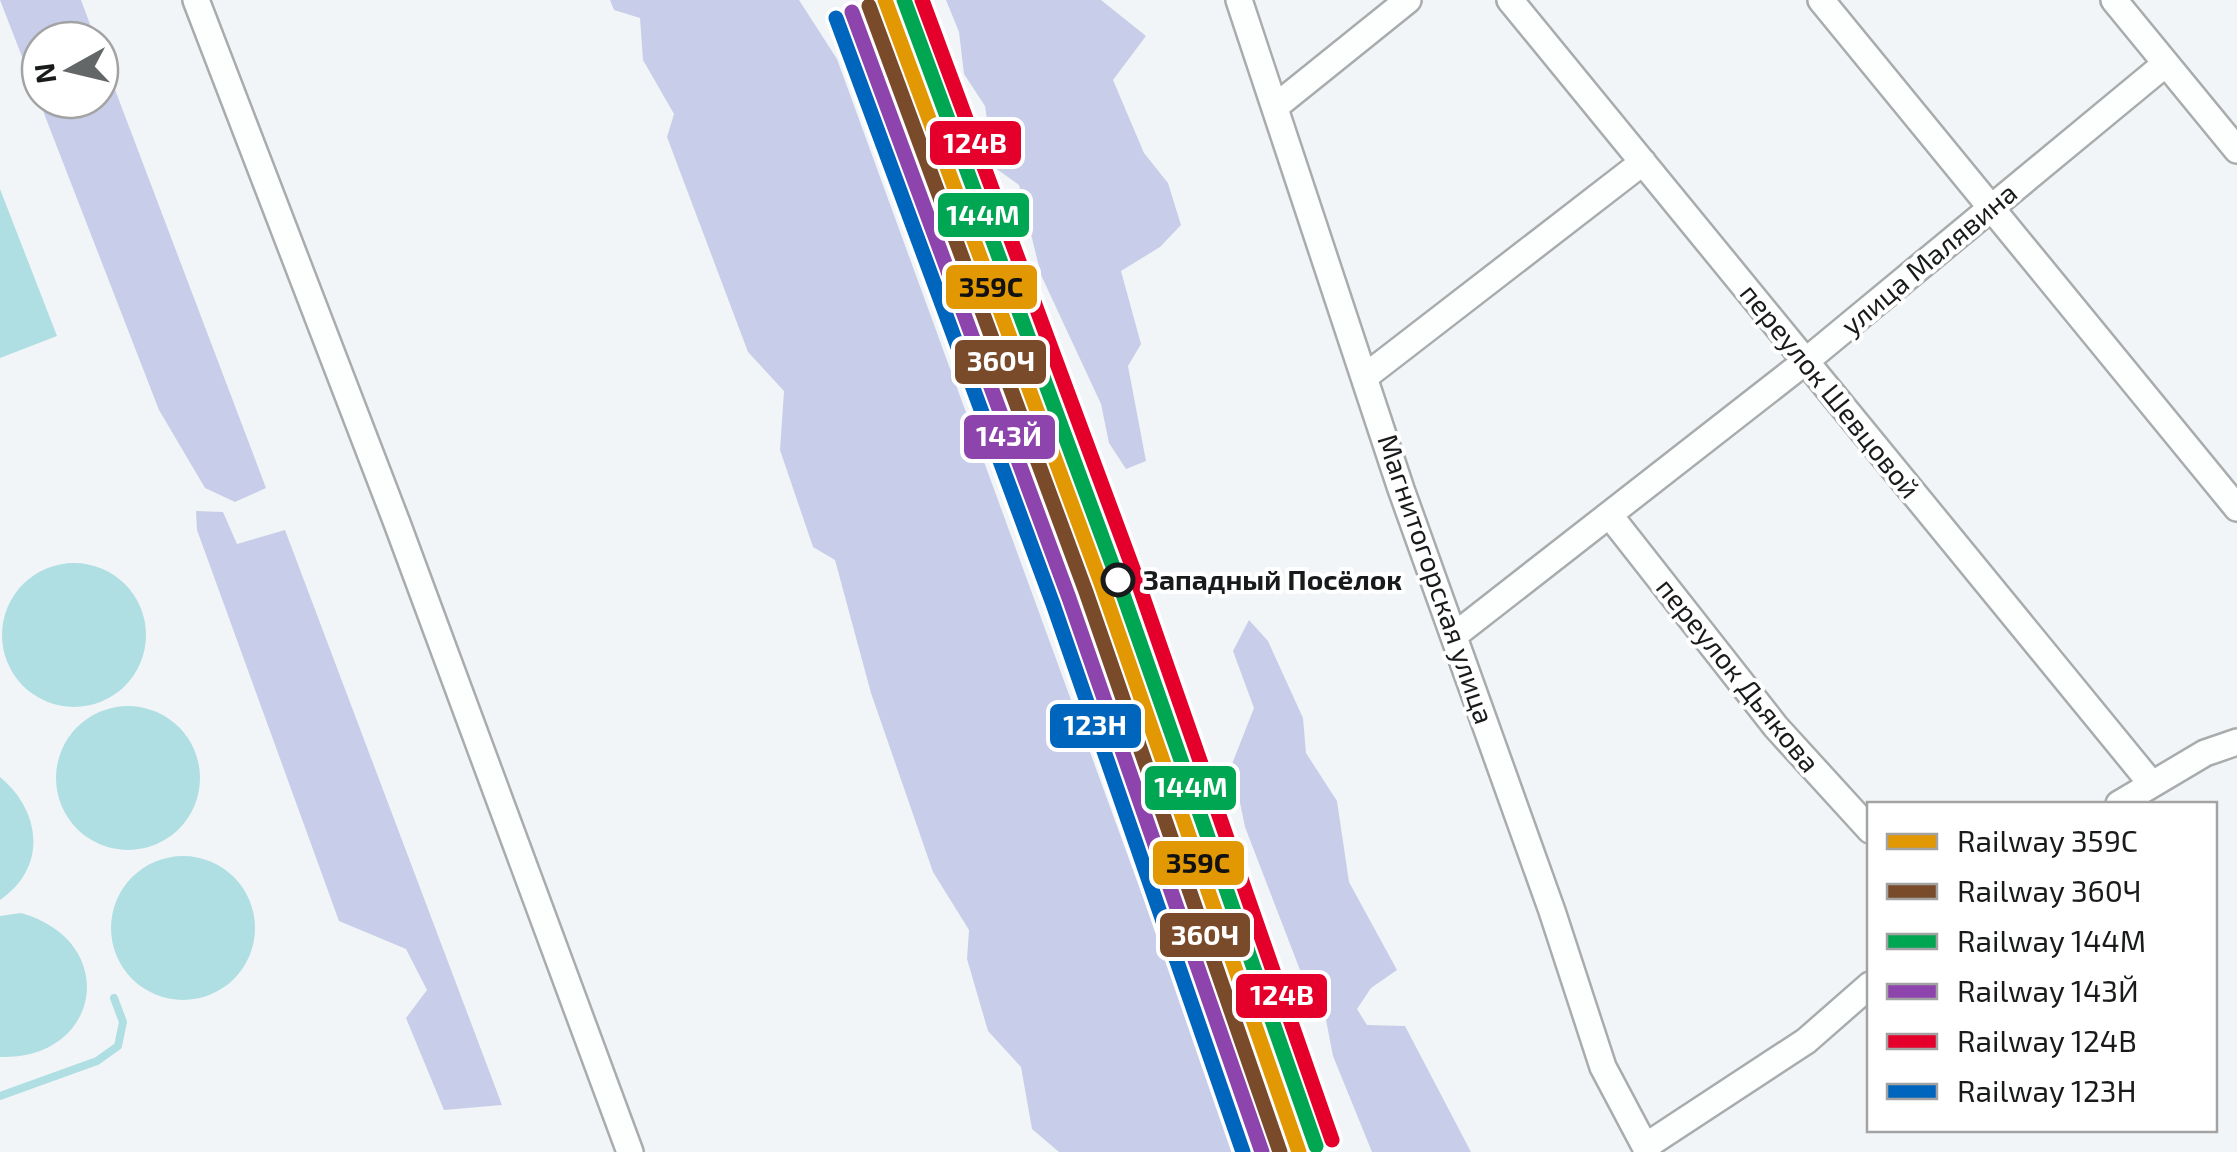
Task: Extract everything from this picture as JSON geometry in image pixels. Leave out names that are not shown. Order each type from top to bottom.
[{"type":"street","points":[[196,0],[398,522],[630,1152]]},
{"type":"street","name":"Магнитогорская улица","points":[[1239,0],[1603,1067],[1647,1149]]},
{"type":"street","points":[[1276,107],[1408,0]]},
{"type":"street","name":"переулок Шевцовой","points":[[1510,0],[2150,782]]},
{"type":"street","points":[[1822,0],[2237,508]]},
{"type":"street","points":[[2114,0],[2237,150]]},
{"type":"street","name":"улица Малявина","points":[[1455,635],[1806,361],[2164,65]]},
{"type":"street","points":[[1366,376],[1643,162]]},
{"type":"street","name":"переулок Дьякова","points":[[1611,517],[1776,727],[1867,827]]},
{"type":"street","points":[[2123,802],[2150,782],[2205,753],[2237,742]]},
{"type":"street","points":[[1647,1149],[1806,1041],[1867,988]]},
{"type":"shaded area","points":[[0,0],[81,0],[88,20],[20,20],[20,52]]},
{"type":"shaded area","points":[[610,0],[799,0],[837,59],[1236,1152],[1059,1152],[1032,1129],[1021,1067],[988,1031],[967,959],[969,930],[933,872],[871,693],[835,560],[813,547],[780,450],[784,391],[748,352],[667,137],[674,114],[643,60],[640,18],[614,10]]},
{"type":"shaded area","points":[[946,0],[1101,0],[1146,36],[1113,80],[1144,153],[1168,183],[1181,225],[1160,247],[1121,271],[1141,344],[1128,366],[1146,461],[1126,469],[1109,443],[1101,404],[1041,275],[1019,185],[994,167],[985,106],[964,74],[959,32]]},
{"type":"shaded area","points":[[120,103],[266,488],[235,502],[205,488],[159,410],[47,120],[120,120]]},
{"type":"shaded area","points":[[0,189],[57,336],[0,358]]},
{"type":"shaded area","points":[[196,511],[223,512],[237,544],[285,530],[502,1105],[444,1110],[406,1018],[427,990],[406,949],[339,921],[197,530]]},
{"type":"shaded area","points":[[74,563],[102,568],[125,584],[141,607],[146,635],[141,663],[125,686],[102,702],[74,707],[46,702],[23,686],[7,663],[2,635],[7,607],[23,584],[46,568]]},
{"type":"shaded area","points":[[1249,620],[1268,641],[1303,718],[1306,753],[1337,801],[1349,882],[1397,970],[1371,988],[1357,1009],[1367,1025],[1405,1026],[1471,1152],[1372,1152],[1333,1056],[1322,999],[1300,970],[1245,827],[1232,764],[1254,708],[1233,651]]},
{"type":"shaded area","points":[[128,706],[156,711],[179,727],[195,750],[200,778],[195,806],[179,829],[156,845],[128,850],[100,845],[77,829],[61,806],[56,778],[61,750],[77,727],[100,711]]},
{"type":"shaded area","points":[[0,777],[24,806],[33,839],[26,872],[0,900]]},
{"type":"shaded area","points":[[183,856],[211,861],[234,877],[250,900],[255,928],[250,956],[234,979],[211,995],[183,1000],[155,995],[132,979],[116,956],[111,928],[116,900],[132,877],[155,861]]},
{"type":"shaded area","points":[[21,913],[53,927],[74,948],[85,972],[86,997],[78,1020],[60,1040],[34,1053],[0,1057],[0,916]]},
{"type":"waterway","points":[[0,1096],[97,1061],[118,1046],[123,1022],[114,998]]},
{"type":"rail line","name":"359С","points":[[885,0],[1102,586],[1299,1152]]},
{"type":"rail line","name":"144М","points":[[904,0],[1118,580],[1316,1146]]},
{"type":"rail line","name":"124В","points":[[922,0],[1135,574],[1332,1140]]},
{"type":"rail line","name":"360Ч","points":[[869,6],[1086,592],[1280,1152]]},
{"type":"rail line","name":"143Й","points":[[852,12],[1069,598],[1262,1152]]},
{"type":"rail line","name":"123Н","points":[[836,18],[1053,604],[1243,1152]]},
{"type":"place","name":"Западный Посёлок","points":[[1118,580]]}]
